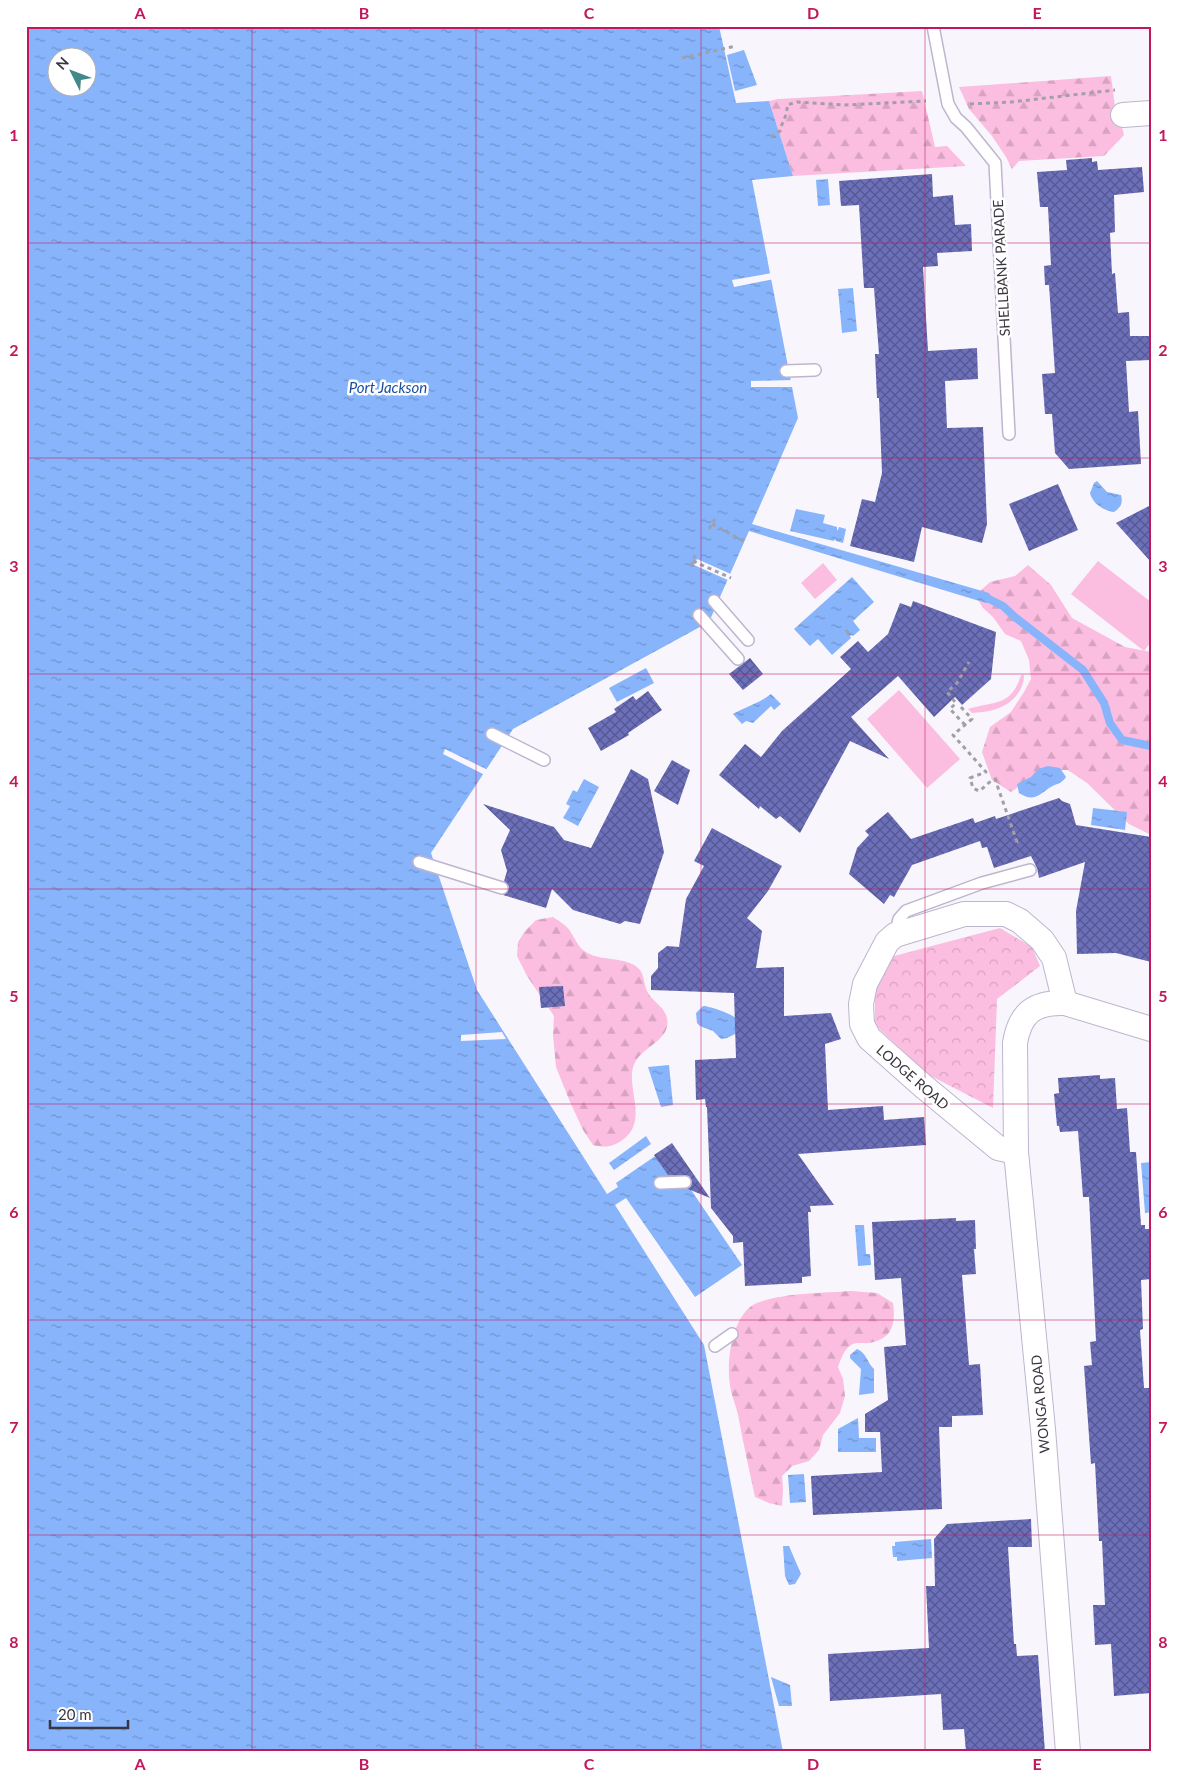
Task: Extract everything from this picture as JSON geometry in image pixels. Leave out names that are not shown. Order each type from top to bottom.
[{"type":"street","points":[[1123,115],[1151,112]]},
{"type":"street","points":[[895,935],[964,914],[1006,914],[1020,921],[1042,940],[1054,958],[1065,1003],[1151,1029]]},
{"type":"street","name":"LODGE ROAD","points":[[895,935],[882,949],[865,984],[861,1004],[862,1024],[869,1038],[998,1148],[1016,1152]]},
{"type":"street","name":"WONGA ROAD","points":[[1065,1003],[1051,1002],[1032,1010],[1022,1020],[1017,1029],[1015,1056],[1016,1152],[1042,1429],[1068,1752]]},
{"type":"lane","name":"SHELLBANK PARADE","points":[[933,26],[948,104],[956,118],[966,127],[995,163],[1009,434]]},
{"type":"lane","points":[[786,371],[815,370]]},
{"type":"lane","points":[[714,602],[748,640]]},
{"type":"lane","points":[[699,615],[738,659]]},
{"type":"lane","points":[[492,734],[544,760]]},
{"type":"lane","points":[[419,862],[502,888]]},
{"type":"lane","points":[[895,935],[898,919],[906,911],[982,883],[1030,870]]},
{"type":"lane","points":[[660,1182],[685,1182]]},
{"type":"lane","points":[[715,1346],[732,1334]]},
{"type":"path","points":[[682,58],[736,46]]},
{"type":"path","points":[[967,104],[1012,102],[1113,90]]},
{"type":"path","points":[[771,137],[780,131],[786,118],[787,105],[797,102],[845,105],[926,100]]},
{"type":"path","points":[[709,529],[715,519]]},
{"type":"path","points":[[713,525],[747,543]]},
{"type":"path","points":[[691,566],[695,555]]},
{"type":"path","points":[[694,562],[732,578]]},
{"type":"path","points":[[846,630],[849,634]]},
{"type":"path","points":[[965,725],[950,709],[956,703],[947,692],[958,683],[969,662]]},
{"type":"path","points":[[961,707],[972,719],[953,735],[986,772],[970,778],[973,788],[979,791],[983,789],[985,784],[995,779],[1017,842],[1014,843]]},
{"type":"green space","points":[[1111,76],[1115,107],[1124,135],[1104,156],[1019,161],[1012,169],[992,136],[969,109],[959,87]]},
{"type":"green space","points":[[922,91],[935,147],[947,146],[966,166],[793,176],[769,101]]},
{"type":"green space","points":[[1098,561],[1151,602],[1151,642],[1144,651],[1071,594]]},
{"type":"green space","points":[[823,563],[837,580],[815,599],[801,583]]},
{"type":"green space","points":[[1028,565],[1051,585],[1072,618],[1125,647],[1151,652],[1151,835],[1129,824],[1087,783],[1068,770],[1048,770],[1011,792],[992,780],[982,752],[990,727],[1011,712],[1031,679],[1029,660],[1021,641],[1005,634],[977,598],[978,593],[990,582],[1015,576]]},
{"type":"green space","points":[[1021,675],[1024,675],[1021,688],[1010,702],[990,711],[972,713],[968,709],[1007,698],[1017,685]]},
{"type":"green space","points":[[899,690],[960,759],[927,788],[867,719]]},
{"type":"green space","points":[[553,917],[570,931],[583,950],[590,954],[635,965],[641,972],[649,994],[666,1015],[667,1023],[663,1035],[641,1054],[633,1068],[632,1078],[636,1110],[632,1129],[625,1138],[610,1146],[593,1145],[583,1130],[556,1067],[553,1035],[554,1016],[527,976],[517,956],[518,942],[525,931],[536,920]]},
{"type":"green space","points":[[1000,928],[1032,947],[1040,966],[997,999],[993,1108],[929,1075],[875,1025],[875,991],[894,956]]},
{"type":"green space","points":[[851,1291],[877,1293],[893,1303],[894,1318],[891,1330],[887,1335],[876,1341],[855,1343],[845,1351],[838,1367],[843,1379],[845,1396],[840,1413],[823,1435],[819,1450],[809,1461],[792,1466],[782,1476],[782,1506],[769,1503],[755,1497],[731,1389],[729,1364],[736,1327],[748,1308],[757,1303],[778,1297]]},
{"type":"water","name":"Port Jackson","points":[[26,26],[719,26],[736,103],[769,101],[793,176],[752,180],[798,418],[752,524],[989,593],[994,601],[986,603],[749,531],[709,622],[513,729],[431,853],[477,990],[607,1194],[618,1187],[616,1183],[664,1150],[742,1265],[695,1297],[626,1198],[615,1205],[704,1345],[783,1752],[26,1752]]},
{"type":"water","points":[[744,50],[757,85],[735,91],[727,55]]},
{"type":"water","points":[[828,179],[830,205],[818,206],[816,180]]},
{"type":"water","points":[[853,288],[857,331],[842,333],[838,289]]},
{"type":"water","points":[[1097,481],[1107,492],[1121,495],[1121,505],[1114,512],[1099,506],[1091,497],[1090,493],[1094,483]]},
{"type":"water","points":[[796,509],[825,515],[823,523],[837,527],[837,530],[839,527],[846,529],[843,543],[835,539],[834,541],[790,531]]},
{"type":"water","points":[[852,577],[874,602],[853,621],[860,630],[853,636],[850,636],[851,638],[832,655],[818,639],[810,646],[794,629]]},
{"type":"water","points":[[646,668],[654,683],[617,702],[609,688]]},
{"type":"water","points":[[771,694],[781,704],[774,710],[771,706],[753,723],[746,721],[742,724],[733,714],[762,700]]},
{"type":"water","points":[[1048,766],[1060,768],[1066,777],[1060,783],[1035,797],[1024,796],[1019,793],[1017,784],[1031,777],[1038,769]]},
{"type":"water","points":[[584,779],[599,787],[578,826],[563,818],[570,806],[566,804],[573,790],[577,792]]},
{"type":"water","points":[[1093,808],[1127,812],[1125,830],[1091,825]]},
{"type":"water","points":[[703,1006],[711,1007],[737,1019],[737,1033],[721,1039],[713,1031],[700,1026],[697,1023],[696,1013]]},
{"type":"water","points":[[669,1065],[673,1105],[661,1107],[648,1067]]},
{"type":"water","points":[[646,1136],[651,1144],[614,1170],[609,1163]]},
{"type":"water","points":[[1151,1162],[1151,1212],[1145,1213],[1141,1163]]},
{"type":"water","points":[[855,1225],[864,1225],[866,1254],[870,1254],[871,1265],[858,1266]]},
{"type":"water","points":[[857,1349],[863,1353],[874,1369],[874,1393],[859,1395],[861,1369],[850,1358],[850,1355]]},
{"type":"water","points":[[858,1418],[859,1438],[876,1438],[876,1452],[838,1452],[838,1429]]},
{"type":"water","points":[[804,1474],[806,1502],[790,1503],[788,1475]]},
{"type":"water","points":[[931,1539],[932,1558],[897,1561],[897,1557],[893,1557],[892,1546],[895,1546],[895,1542]]},
{"type":"water","points":[[783,1546],[789,1546],[801,1574],[795,1584],[789,1585],[785,1576]]},
{"type":"water","points":[[771,1677],[790,1685],[792,1706],[779,1706]]},
{"type":"pier","points":[[772,273],[774,279],[734,287],[732,280]]},
{"type":"pier","points":[[793,380],[793,387],[751,387],[751,381]]},
{"type":"pier","points":[[697,559],[733,575],[730,581],[694,565]]},
{"type":"pier","points":[[445,749],[488,770],[485,775],[443,754]]},
{"type":"pier","points":[[502,1032],[506,1039],[461,1041],[461,1035]]},
{"type":"building","points":[[1092,158],[1092,162],[1097,161],[1098,170],[1142,167],[1144,192],[1114,195],[1115,232],[1110,233],[1112,274],[1115,273],[1118,313],[1129,312],[1130,336],[1151,336],[1151,360],[1126,361],[1129,412],[1138,411],[1141,464],[1069,469],[1055,453],[1052,414],[1045,414],[1042,374],[1055,373],[1049,285],[1045,285],[1044,266],[1051,265],[1048,207],[1040,207],[1037,172],[1067,170],[1066,160]]},
{"type":"building","points":[[932,174],[933,197],[953,195],[955,225],[971,224],[972,251],[937,253],[938,266],[923,267],[928,351],[977,348],[978,379],[945,381],[947,428],[983,427],[987,524],[982,543],[922,527],[914,562],[850,546],[862,499],[875,502],[882,473],[875,354],[879,354],[874,288],[864,288],[859,205],[841,206],[839,181]]},
{"type":"building","points":[[1058,484],[1078,530],[1029,551],[1009,504]]},
{"type":"building","points":[[1151,505],[1151,562],[1116,523]]},
{"type":"building","points":[[913,601],[996,632],[991,679],[962,705],[955,697],[934,717],[898,676],[851,717],[889,759],[850,741],[800,833],[780,816],[776,819],[760,806],[759,809],[719,775],[745,744],[761,757],[782,731],[851,669],[840,657],[858,641],[868,652],[888,634],[900,603],[911,607]]},
{"type":"building","points":[[750,658],[763,674],[743,690],[729,674]]},
{"type":"building","points":[[648,691],[662,710],[628,733],[629,735],[601,751],[588,728],[616,712],[614,709],[633,696],[636,700]]},
{"type":"building","points":[[672,760],[690,770],[678,805],[654,791]]},
{"type":"building","points":[[631,769],[648,779],[664,852],[640,924],[625,921],[620,924],[573,910],[552,889],[546,908],[503,895],[507,893],[509,887],[504,881],[507,871],[501,850],[510,830],[483,804],[554,827],[564,840],[591,848]]},
{"type":"building","points":[[1059,798],[1070,804],[1076,825],[1151,837],[1151,962],[1116,953],[1077,954],[1076,911],[1085,862],[1039,878],[1037,868],[1031,856],[994,868],[987,847],[982,848],[980,841],[912,865],[894,897],[890,895],[884,904],[849,874],[857,848],[869,835],[865,831],[888,812],[911,839],[973,818],[975,823],[995,816],[996,819]]},
{"type":"building","points":[[712,828],[782,866],[768,891],[747,918],[762,931],[756,968],[784,967],[784,1016],[831,1013],[841,1039],[825,1044],[828,1110],[883,1106],[884,1120],[924,1117],[926,1145],[798,1154],[834,1205],[810,1206],[811,1212],[808,1212],[811,1276],[802,1277],[802,1283],[745,1286],[743,1242],[733,1243],[733,1236],[711,1208],[707,1107],[705,1099],[696,1100],[695,1060],[736,1058],[734,993],[651,990],[651,976],[658,968],[658,953],[667,946],[679,947],[686,899],[704,866],[694,861]]},
{"type":"building","points":[[563,986],[565,1006],[541,1008],[539,987]]},
{"type":"building","points":[[1100,1075],[1100,1079],[1115,1078],[1117,1109],[1127,1108],[1130,1152],[1136,1152],[1141,1225],[1145,1225],[1145,1229],[1151,1229],[1151,1279],[1141,1280],[1143,1329],[1140,1330],[1144,1388],[1149,1388],[1151,1418],[1151,1693],[1114,1696],[1111,1644],[1095,1645],[1093,1605],[1105,1605],[1102,1541],[1099,1541],[1095,1463],[1091,1464],[1084,1366],[1092,1365],[1090,1342],[1096,1341],[1089,1197],[1083,1197],[1078,1131],[1060,1132],[1059,1126],[1057,1126],[1054,1094],[1059,1093],[1058,1078]]},
{"type":"building","points":[[672,1143],[710,1198],[688,1189],[692,1182],[689,1176],[668,1175],[654,1155]]},
{"type":"building","points":[[956,1218],[956,1221],[975,1220],[976,1249],[974,1249],[976,1274],[962,1275],[969,1365],[980,1364],[983,1415],[952,1416],[952,1427],[939,1427],[942,1509],[813,1515],[811,1476],[882,1472],[880,1432],[865,1432],[865,1414],[888,1400],[884,1347],[906,1345],[901,1278],[875,1280],[872,1222]]},
{"type":"building","points":[[1031,1519],[1032,1547],[1008,1547],[1014,1644],[1016,1644],[1017,1656],[1038,1655],[1045,1752],[1025,1752],[1025,1750],[966,1752],[964,1729],[943,1730],[941,1694],[830,1701],[828,1654],[929,1648],[926,1586],[935,1586],[934,1539],[947,1524]]},
{"type":"waterway","points":[[987,598],[1003,606],[1083,670],[1104,703],[1110,723],[1122,740],[1151,746]]}]
